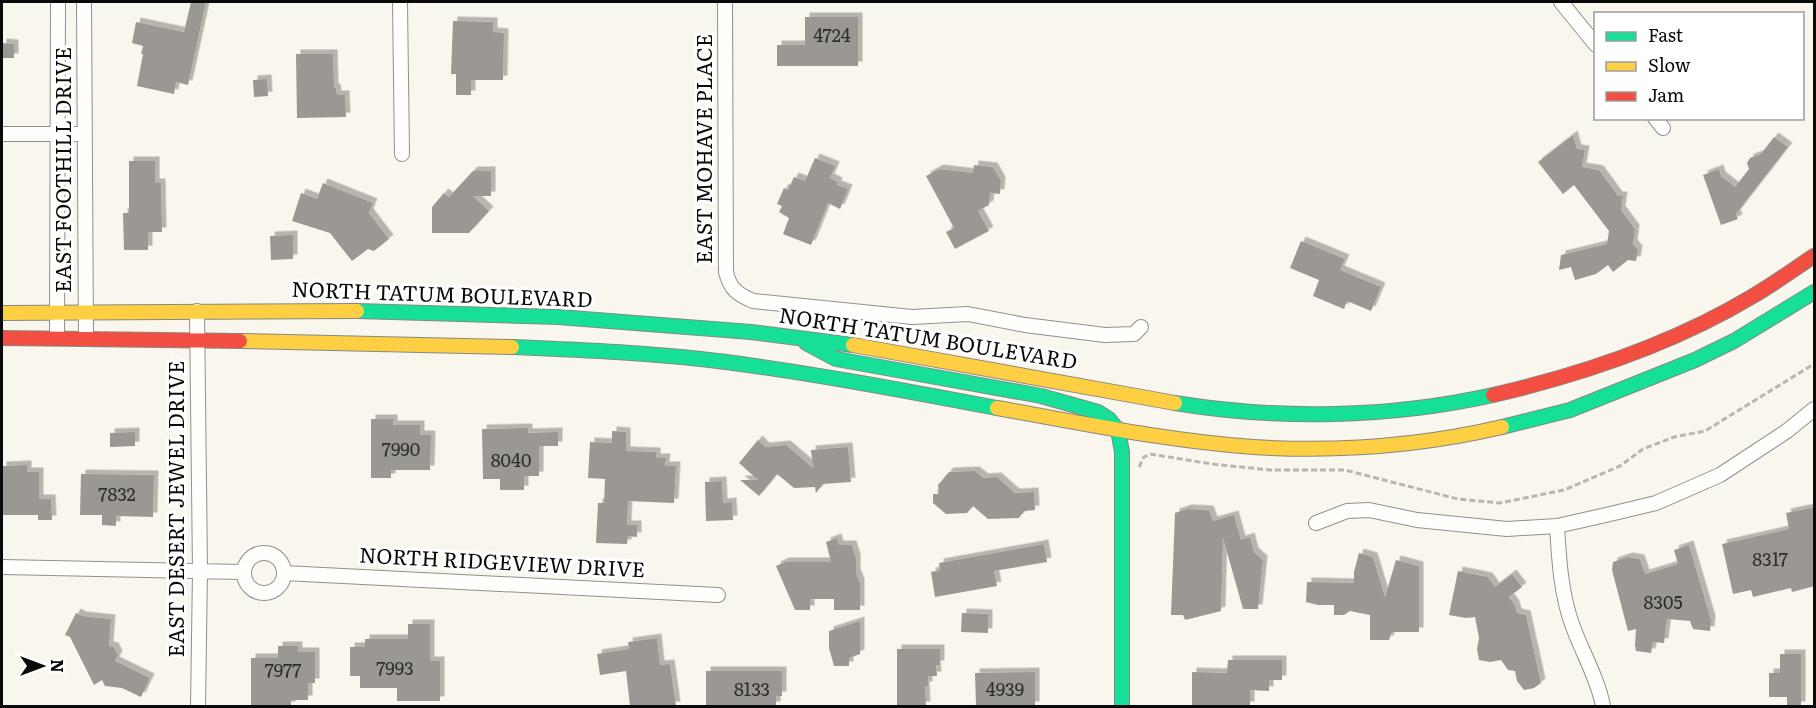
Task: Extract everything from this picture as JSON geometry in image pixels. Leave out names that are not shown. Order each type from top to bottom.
[{"type":"main road","name":"NORTH TATUM BOULEVARD","points":[[2,313],[197,311],[494,314],[793,336],[968,363],[1195,405],[1250,412],[1333,413],[1384,411],[1486,398],[1585,372],[1671,338],[1742,303],[1815,256]]},
{"type":"main road","points":[[2,338],[430,344],[593,350],[700,360],[829,377],[1118,430],[1251,447],[1295,449],[1376,446],[1458,437],[1570,410],[1695,360],[1734,341],[1815,292]]},
{"type":"main road","points":[[793,336],[836,359],[1041,396],[1084,407],[1109,419],[1118,430],[1122,452],[1122,706]]},
{"type":"street","name":"EAST FOOTHILL DRIVE","points":[[57,338],[58,2]]},
{"type":"street","name":"EAST FOOTHILL DRIVE","points":[[84,2],[86,338]]},
{"type":"street","points":[[400,2],[402,154]]},
{"type":"street","name":"EAST MOHAVE PLACE","points":[[725,2],[726,272],[729,284],[736,294],[753,301],[900,316],[968,314],[1025,325],[1105,335],[1134,334],[1141,327]]},
{"type":"street","points":[[1561,2],[1594,43]]},
{"type":"street","points":[[2,134],[85,134]]},
{"type":"street","name":"EAST DESERT JEWEL DRIVE","points":[[197,311],[200,571],[198,706]]},
{"type":"street","points":[[1316,523],[1347,511],[1369,510],[1417,520],[1506,529],[1557,526],[1656,503],[1720,475],[1815,410]]},
{"type":"street","points":[[1557,526],[1566,603],[1589,663],[1602,706]]},
{"type":"street","points":[[261,552],[274,555],[280,560],[284,573],[276,589],[264,593],[252,589],[247,584],[243,572],[249,559],[261,552]]},
{"type":"street","points":[[2,567],[243,572]]},
{"type":"street","name":"NORTH RIDGEVIEW DRIVE","points":[[284,573],[718,595]]},
{"type":"path","points":[[1138,468],[1144,457],[1150,454],[1270,470],[1346,470],[1458,499],[1500,503],[1564,490],[1620,466],[1643,449],[1674,437],[1705,431],[1815,364]]},
{"type":"building","points":[[191,2],[206,2],[188,85],[176,82],[174,94],[137,86],[143,46],[132,43],[136,22],[184,32]]},
{"type":"building","points":[[805,17],[858,17],[858,66],[777,66],[777,45],[805,45]]},
{"type":"building","points":[[453,21],[493,22],[493,32],[504,33],[503,80],[471,80],[471,95],[456,95],[456,74],[451,74]]},
{"type":"building","points":[[2,43],[14,44],[14,58],[2,58]]},
{"type":"building","points":[[296,54],[333,54],[334,88],[336,88],[337,95],[345,95],[346,117],[297,118]]},
{"type":"building","points":[[267,79],[268,96],[254,97],[253,80]]},
{"type":"building","points":[[1573,135],[1577,149],[1585,150],[1582,167],[1599,170],[1618,196],[1623,196],[1621,210],[1635,229],[1633,244],[1638,250],[1636,261],[1628,260],[1613,272],[1608,265],[1596,274],[1575,280],[1571,267],[1559,270],[1561,255],[1607,244],[1609,231],[1574,185],[1563,194],[1538,162]]},
{"type":"building","points":[[1774,137],[1788,147],[1736,214],[1738,219],[1721,225],[1703,175],[1719,169],[1721,176],[1735,187],[1749,169],[1747,163],[1750,158],[1761,154]]},
{"type":"building","points":[[815,158],[835,166],[830,178],[838,182],[837,185],[848,189],[840,209],[828,203],[811,245],[783,234],[789,218],[779,212],[782,206],[777,204],[784,188],[788,190],[794,177],[805,181]]},
{"type":"building","points":[[129,161],[155,161],[155,183],[161,183],[162,232],[148,232],[148,250],[124,250],[123,213],[129,213]]},
{"type":"building","points":[[974,165],[993,167],[1001,181],[1000,194],[990,193],[989,205],[978,211],[989,231],[955,249],[946,232],[954,228],[926,176],[939,169],[973,173]]},
{"type":"building","points":[[473,171],[491,171],[491,196],[473,196],[489,211],[469,233],[432,233],[432,207],[444,193],[449,197]]},
{"type":"building","points":[[323,183],[373,203],[369,213],[389,239],[374,251],[368,249],[352,261],[330,233],[292,221],[301,193],[317,199]]},
{"type":"building","points":[[293,235],[293,259],[271,260],[270,236]]},
{"type":"building","points":[[1301,241],[1345,259],[1340,270],[1381,287],[1371,311],[1347,301],[1344,309],[1313,296],[1319,280],[1290,268]]},
{"type":"building","points":[[371,419],[393,419],[393,425],[420,425],[420,435],[431,435],[430,470],[391,470],[391,478],[371,478]]},
{"type":"building","points":[[528,428],[528,433],[558,432],[558,446],[539,446],[539,476],[524,476],[524,490],[500,490],[500,479],[483,479],[482,429]]},
{"type":"building","points":[[612,431],[626,432],[626,451],[656,452],[656,458],[666,458],[665,466],[676,466],[674,503],[628,501],[627,525],[637,525],[637,537],[628,536],[627,544],[596,543],[598,503],[604,503],[605,479],[588,478],[590,442],[612,443]]},
{"type":"building","points":[[135,432],[135,446],[110,447],[110,433]]},
{"type":"building","points":[[758,440],[765,447],[786,445],[813,468],[811,450],[848,447],[851,482],[823,484],[816,493],[815,487],[794,488],[777,474],[759,496],[740,480],[758,480],[739,463]]},
{"type":"building","points":[[27,465],[27,472],[39,472],[39,499],[51,499],[52,520],[38,520],[38,515],[2,515],[2,466]]},
{"type":"building","points":[[975,471],[984,478],[997,477],[1015,493],[1034,492],[1035,510],[1024,511],[1019,518],[988,519],[973,506],[967,513],[946,514],[933,503],[933,494],[939,494],[938,485],[949,472]]},
{"type":"building","points":[[81,474],[154,475],[153,517],[116,516],[116,526],[102,525],[102,515],[80,515]]},
{"type":"building","points":[[722,481],[723,503],[732,502],[733,520],[706,521],[705,482]]},
{"type":"building","points":[[1815,507],[1815,586],[1792,592],[1791,588],[1753,597],[1751,590],[1733,594],[1722,544],[1789,529],[1786,513]]},
{"type":"building","points":[[1187,509],[1209,510],[1213,521],[1234,515],[1241,540],[1250,537],[1254,552],[1263,560],[1258,609],[1243,609],[1223,538],[1221,611],[1185,620],[1183,615],[1171,615],[1175,513]]},
{"type":"building","points":[[837,538],[839,545],[852,545],[856,558],[856,573],[860,583],[860,610],[834,610],[834,599],[810,599],[810,610],[795,610],[776,566],[785,562],[831,562],[826,542]]},
{"type":"building","points":[[1044,544],[1047,562],[994,571],[997,586],[935,597],[931,572],[940,570],[939,563]]},
{"type":"building","points":[[1689,545],[1711,620],[1710,631],[1693,629],[1690,621],[1667,619],[1664,643],[1653,642],[1651,653],[1636,651],[1636,629],[1628,631],[1612,570],[1613,562],[1628,557],[1640,559],[1645,574],[1678,564],[1674,550]]},
{"type":"building","points":[[1359,553],[1373,557],[1385,597],[1396,560],[1419,566],[1419,632],[1392,632],[1389,640],[1370,640],[1370,615],[1350,611],[1344,615],[1334,615],[1334,605],[1306,602],[1307,582],[1354,583],[1354,572]]},
{"type":"building","points":[[1458,571],[1488,577],[1495,587],[1512,574],[1522,587],[1509,597],[1517,613],[1526,615],[1541,683],[1534,688],[1524,690],[1517,681],[1515,671],[1508,670],[1501,660],[1490,662],[1479,660],[1477,649],[1479,638],[1475,617],[1449,615]]},
{"type":"building","points":[[76,613],[82,616],[111,619],[109,646],[114,647],[118,655],[115,661],[150,678],[141,697],[122,688],[105,686],[102,680],[94,685],[70,637],[65,635]]},
{"type":"building","points":[[962,613],[988,614],[988,633],[961,632]]},
{"type":"building","points":[[860,621],[860,654],[849,658],[849,666],[834,666],[829,648],[829,631]]},
{"type":"building","points":[[408,624],[430,624],[430,661],[440,661],[440,701],[397,701],[397,688],[360,688],[360,676],[350,676],[350,647],[365,647],[365,639],[408,639]]},
{"type":"building","points":[[657,638],[660,665],[670,664],[676,706],[630,706],[626,671],[600,675],[597,654],[629,649],[628,642]]},
{"type":"building","points":[[278,646],[298,646],[298,652],[315,652],[315,683],[308,683],[308,700],[291,700],[291,706],[251,706],[251,658],[278,658]]},
{"type":"building","points":[[897,649],[940,649],[940,665],[936,665],[937,676],[928,676],[928,686],[925,686],[926,706],[897,706]]},
{"type":"building","points":[[1780,654],[1801,654],[1801,706],[1787,706],[1787,697],[1769,697],[1769,673],[1780,673]]},
{"type":"building","points":[[1228,660],[1282,660],[1282,680],[1269,680],[1269,691],[1250,690],[1250,706],[1192,706],[1192,672],[1227,673]]},
{"type":"building","points":[[706,671],[782,671],[782,696],[776,696],[776,706],[706,706]]},
{"type":"building","points":[[1035,672],[1035,706],[976,706],[975,673]]},
{"type":"traffic: fast","points":[[1502,427],[1570,410],[1695,360],[1734,341],[1814,292]]},
{"type":"traffic: fast","points":[[357,311],[558,317],[751,332],[853,345]]},
{"type":"traffic: fast","points":[[806,343],[836,359],[1041,396],[1098,412],[1109,419],[1118,430]]},
{"type":"traffic: fast","points":[[512,347],[646,354],[726,362],[828,377],[997,408]]},
{"type":"traffic: fast","points":[[1175,403],[1254,412],[1334,414],[1414,408],[1493,395]]},
{"type":"traffic: fast","points":[[1118,430],[1122,452],[1122,706]]},
{"type":"traffic: slow","points":[[2,313],[357,311]]},
{"type":"traffic: slow","points":[[240,341],[512,347]]},
{"type":"traffic: slow","points":[[853,345],[1175,403]]},
{"type":"traffic: slow","points":[[997,408],[1157,436],[1253,447],[1315,449],[1378,446],[1440,439],[1502,427]]},
{"type":"traffic: jam","points":[[1493,395],[1594,367],[1660,343],[1723,313],[1814,256]]},
{"type":"traffic: jam","points":[[2,338],[240,341]]}]
